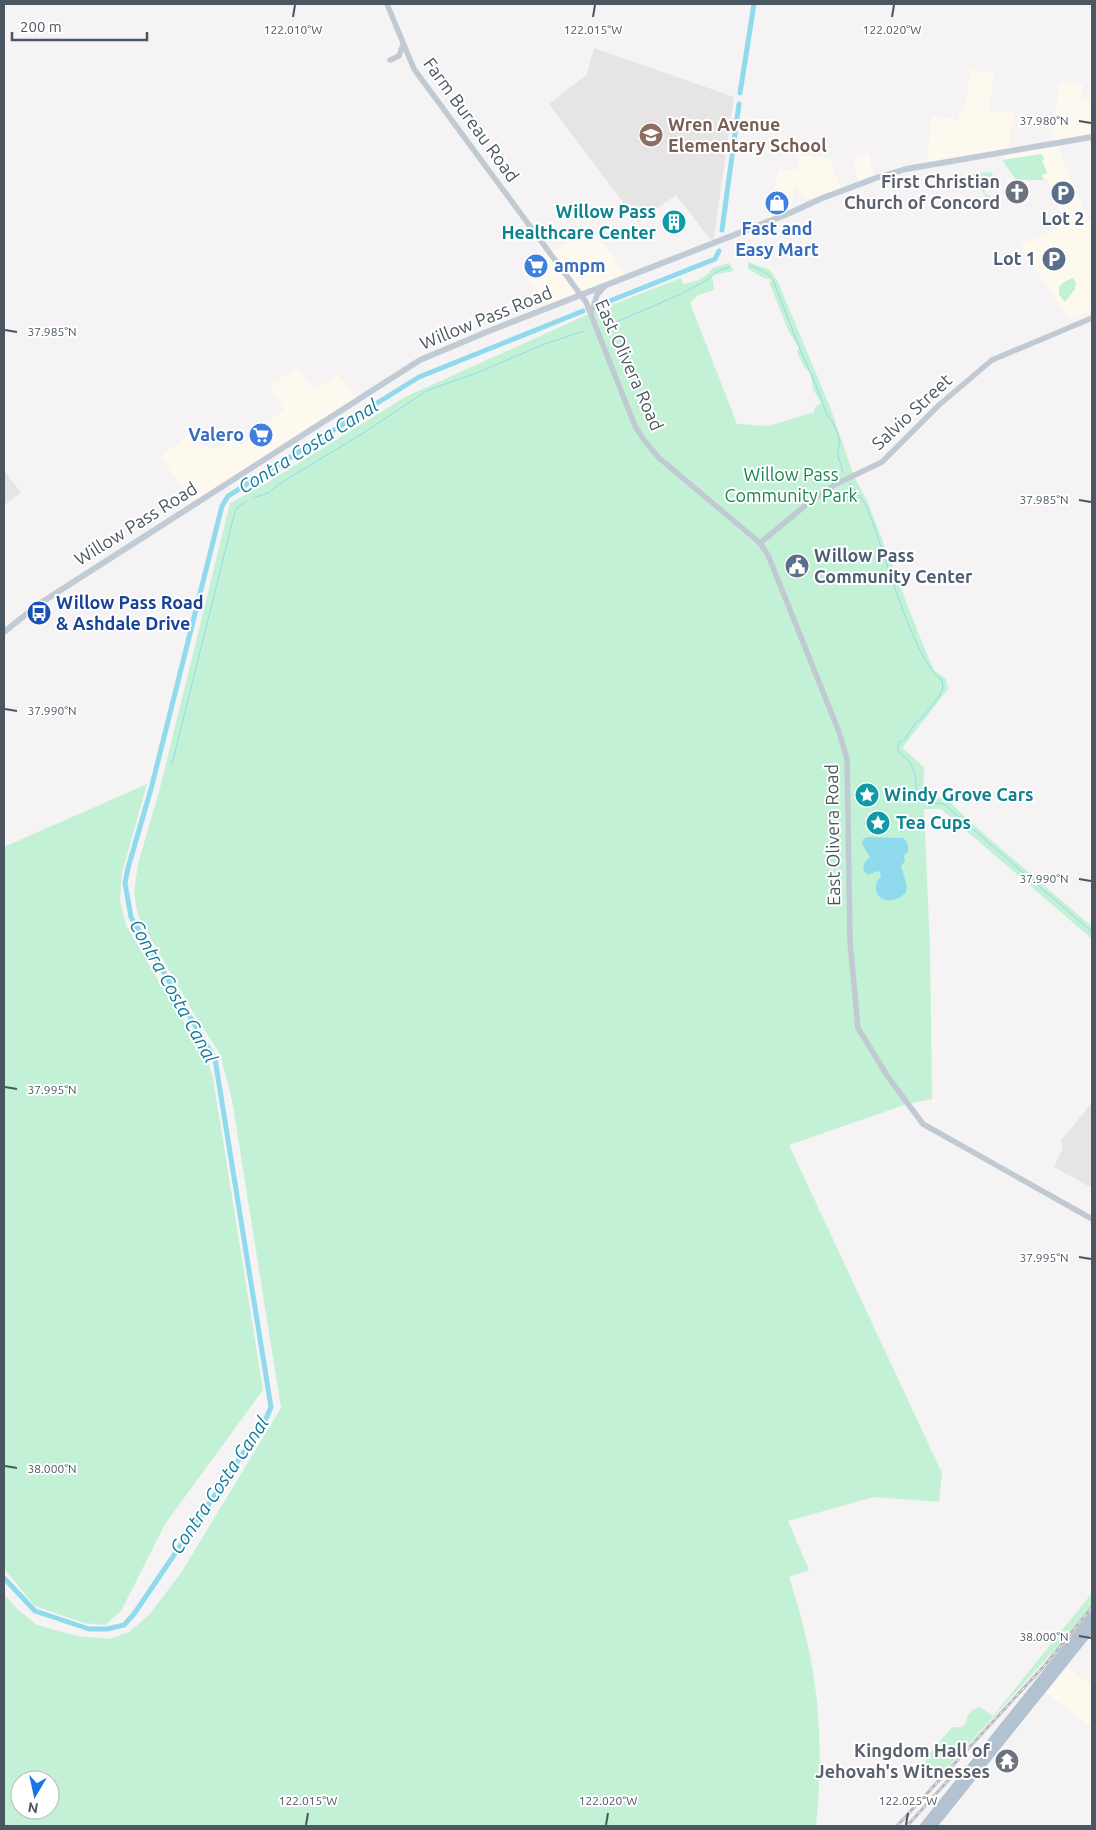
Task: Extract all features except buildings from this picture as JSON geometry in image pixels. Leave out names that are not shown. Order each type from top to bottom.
[{"type":"main road","name":"Willow Pass Road","points":[[4,632],[38,604],[420,360],[790,213],[820,199],[893,172],[1092,137]]},
{"type":"main road","points":[[924,1826],[1092,1616]]},
{"type":"main road","points":[[933,1826],[1092,1628]]},
{"type":"street","name":"Farm Bureau Road","points":[[387,4],[414,70],[581,295]]},
{"type":"street","points":[[390,60],[399,56],[403,44]]},
{"type":"street","points":[[591,312],[597,295],[605,286]]},
{"type":"street","name":"East Olivera Road","points":[[581,295],[591,312],[629,411],[644,440],[658,457],[760,542],[768,555],[839,732],[847,759],[850,942],[858,1028],[888,1077],[923,1124],[1092,1219]]},
{"type":"street","name":"Salvio Street","points":[[760,542],[812,500],[836,484],[882,462],[939,405],[992,360],[1092,318]]},
{"type":"shaded area","name":"Wren Avenue Elementary School","points":[[594,48],[734,97],[713,243],[676,195],[638,222],[549,104],[587,74]]},
{"type":"shaded area","points":[[971,70],[994,73],[989,110],[1014,114],[1008,151],[1051,144],[1060,82],[1083,85],[1081,100],[1092,102],[1092,137],[1059,143],[1059,150],[1088,220],[1092,219],[1092,309],[1069,319],[1023,251],[1022,244],[1064,225],[1065,222],[1047,179],[1016,180],[1003,158],[1008,152],[926,166],[932,116],[958,120],[959,115],[964,113]]},
{"type":"shaded area","points":[[869,153],[871,166],[876,178],[860,184],[852,159]]},
{"type":"shaded area","points":[[799,154],[830,159],[842,191],[820,199],[805,198],[799,193],[795,185],[790,213],[768,221],[769,197],[773,196],[778,169],[797,170]]},
{"type":"shaded area","points":[[590,227],[626,277],[549,308],[519,265],[550,253]]},
{"type":"shaded area","points":[[297,367],[314,390],[338,374],[357,399],[196,504],[160,457],[192,432],[203,446],[218,450],[235,438],[241,446],[284,409],[271,390],[271,383],[278,381]]},
{"type":"shaded area","points":[[4,470],[21,493],[4,505]]},
{"type":"shaded area","points":[[1092,1102],[1092,1188],[1054,1167],[1063,1148],[1061,1139]]},
{"type":"shaded area","points":[[1068,1667],[1092,1687],[1092,1727],[1046,1693]]},
{"type":"green space","points":[[1041,154],[1045,159],[1042,160],[1047,173],[1042,175],[1044,180],[1016,180],[1002,160]]},
{"type":"green space","points":[[991,172],[995,179],[983,186],[986,195],[989,195],[995,204],[991,205],[971,174]]},
{"type":"green space","name":"Willow Pass Community Park","points":[[748,262],[770,270],[778,282],[830,407],[854,476],[868,503],[923,645],[934,670],[946,679],[948,689],[902,748],[924,767],[923,798],[946,798],[969,821],[1092,927],[1092,939],[941,809],[924,809],[930,948],[932,1099],[907,1104],[789,1145],[942,1473],[939,1502],[874,1497],[788,1521],[809,1570],[789,1577],[807,1640],[817,1700],[820,1761],[816,1826],[4,1826],[4,1594],[16,1608],[37,1625],[77,1636],[109,1639],[129,1632],[149,1615],[181,1573],[281,1408],[232,1100],[220,1054],[193,1012],[138,916],[134,893],[138,864],[160,788],[230,503],[262,486],[405,397],[591,313],[681,278],[683,284],[696,281],[713,268],[729,263],[734,271],[712,275],[714,290],[698,295],[690,303],[737,424],[769,426],[814,412],[814,408],[821,403],[813,389],[810,372],[804,367],[797,352],[799,348],[788,330],[769,282],[773,280],[764,278],[748,269]]},
{"type":"green space","points":[[1073,278],[1076,283],[1075,289],[1065,302],[1059,295],[1059,287],[1064,282]]},
{"type":"green space","points":[[147,784],[122,873],[120,900],[126,925],[168,997],[207,1058],[213,1078],[263,1390],[165,1524],[121,1611],[105,1625],[84,1623],[35,1606],[4,1569],[4,847]]},
{"type":"green space","points":[[1092,1593],[1092,1604],[1057,1647],[935,1781],[924,1771],[926,1767],[926,1752],[931,1752],[952,1727],[963,1726],[972,1710],[980,1707],[993,1716]]},
{"type":"water","points":[[868,837],[903,838],[907,842],[908,852],[904,855],[905,861],[901,866],[907,886],[906,892],[899,898],[886,900],[881,898],[877,894],[876,889],[881,876],[880,872],[877,871],[868,875],[863,870],[865,862],[870,857],[862,844],[863,839]]},
{"type":"waterway","name":"Contra Costa Canal","points":[[740,93],[754,4]]},
{"type":"waterway","name":"Contra Costa Canal","points":[[722,230],[739,104]]},
{"type":"waterway","name":"Contra Costa Canal","points":[[597,306],[715,259],[719,251]]},
{"type":"waterway","points":[[750,265],[766,273],[773,280],[827,415],[837,432],[840,441],[838,456],[843,472]]},
{"type":"waterway","points":[[609,325],[681,294],[705,281],[720,270],[730,267]]},
{"type":"waterway","name":"Contra Costa Canal","points":[[4,1578],[35,1611],[89,1629],[107,1629],[124,1625],[134,1614],[265,1421],[271,1407],[215,1059],[131,917],[125,883],[151,789],[222,506],[228,496],[419,377],[583,311]]},
{"type":"waterway","points":[[253,498],[268,493],[279,484],[365,432],[428,390],[474,374],[545,344],[584,331]]},
{"type":"waterway","points":[[850,483],[866,506],[909,627],[920,651],[931,669],[942,680],[943,688],[939,696],[905,739],[898,743],[898,751],[909,761],[914,772],[916,798],[919,802],[944,804],[1092,932]]},
{"type":"waterway","points":[[172,764],[234,515],[237,508],[247,501]]},
{"type":"railway","points":[[897,1826],[1045,1665],[1092,1607]]},
{"type":"railway","points":[[907,1826],[952,1776]]},
{"type":"place","name":"Wren Avenue Elementary School","points":[[651,135]]},
{"type":"place","name":"First Christian Church of Concord","points":[[1017,192]]},
{"type":"place","name":"Lot 2","points":[[1063,193]]},
{"type":"place","name":"Fast and Easy Mart","points":[[777,203]]},
{"type":"place","name":"Willow Pass Healthcare Center","points":[[674,222]]},
{"type":"place","name":"Lot 1","points":[[1054,259]]},
{"type":"place","name":"ampm","points":[[536,266]]},
{"type":"place","name":"Valero","points":[[261,435]]},
{"type":"place","name":"Willow Pass Community Center","points":[[797,566]]},
{"type":"place","name":"Willow Pass Road & Ashdale Drive","points":[[39,613]]},
{"type":"place","name":"Windy Grove Cars","points":[[867,795]]},
{"type":"place","name":"Tea Cups","points":[[878,823]]},
{"type":"place","name":"Kingdom Hall of Jehovah's Witnesses","points":[[1007,1761]]}]
